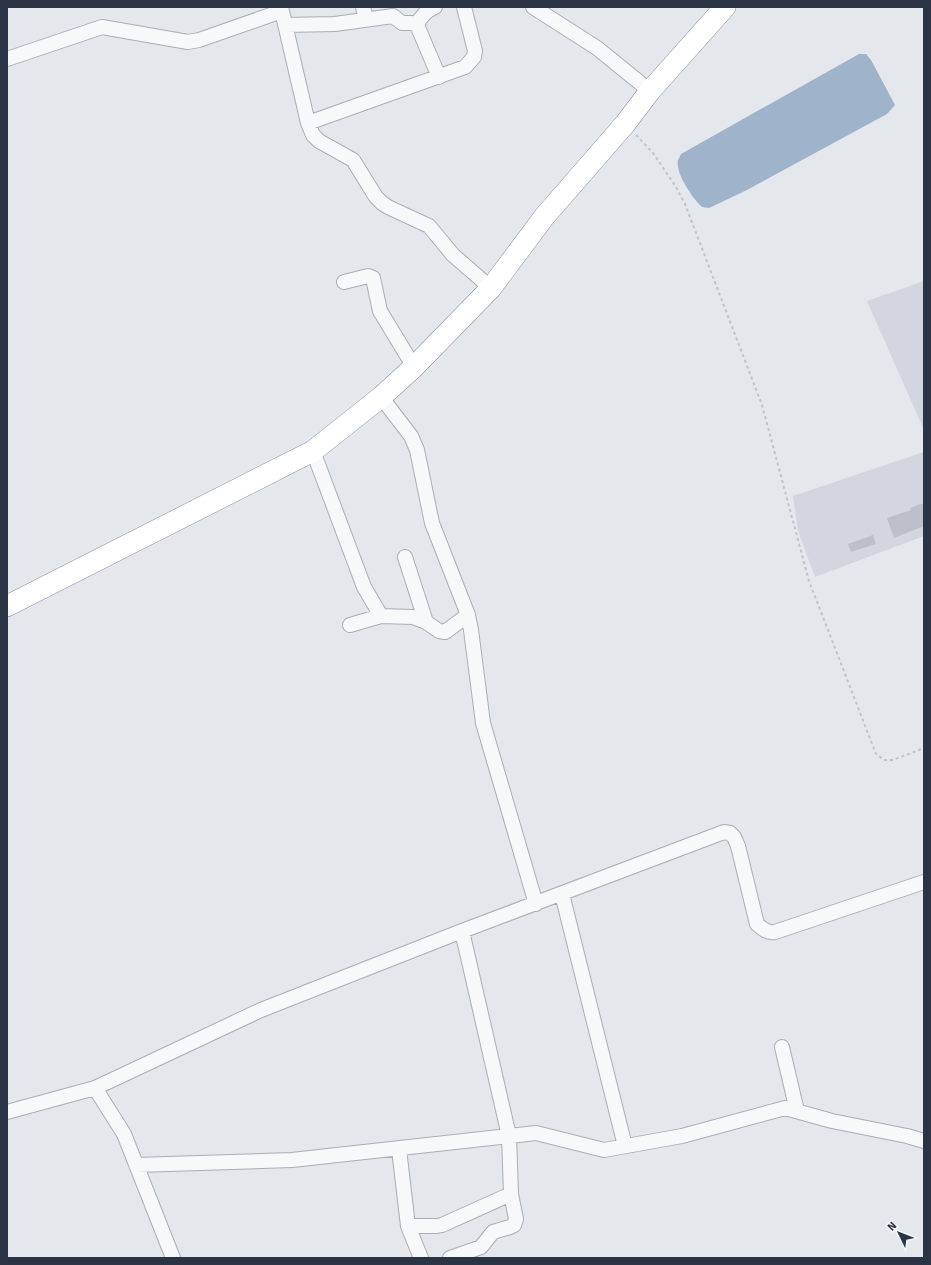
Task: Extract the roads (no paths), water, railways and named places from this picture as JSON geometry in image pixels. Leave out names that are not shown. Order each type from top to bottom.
[{"type":"highway","points":[[7,606],[313,451],[381,397],[414,367],[491,288],[544,217],[625,124],[650,91],[725,7]]},
{"type":"street","points":[[417,25],[428,10],[435,7]]},
{"type":"street","points":[[308,123],[465,67],[474,57],[475,51],[464,7]]},
{"type":"street","points":[[534,7],[596,48],[650,91]]},
{"type":"street","points":[[7,59],[102,27],[188,42],[199,40],[281,9],[308,123],[313,135],[319,141],[353,160],[376,197],[382,203],[429,226],[453,255],[491,288]]},
{"type":"street","points":[[285,25],[335,24],[364,13],[393,16],[402,23],[412,23],[417,25],[439,77]]},
{"type":"street","points":[[344,282],[368,276],[373,278],[380,311],[414,367]]},
{"type":"street","points":[[381,397],[411,436],[417,450],[432,523],[468,615],[482,723],[536,904]]},
{"type":"street","points":[[313,451],[364,587],[381,616]]},
{"type":"street","points":[[405,557],[426,622]]},
{"type":"street","points":[[350,625],[381,616],[413,618],[426,622],[439,631],[445,632],[468,615]]},
{"type":"street","points":[[7,1112],[95,1088],[252,1014],[462,931],[724,832],[730,833],[734,837],[738,846],[757,924],[762,929],[770,932],[775,932],[924,882]]},
{"type":"street","points":[[562,894],[624,1146]]},
{"type":"street","points":[[450,1258],[481,1247],[493,1232],[514,1225],[516,1219],[511,1194],[509,1136],[462,931]]},
{"type":"street","points":[[782,1047],[797,1111]]},
{"type":"street","points":[[95,1088],[124,1134],[168,1257]]},
{"type":"street","points":[[136,1165],[292,1160],[536,1133],[604,1150],[682,1136],[785,1108],[832,1121],[907,1136],[924,1141]]},
{"type":"street","points":[[399,1149],[408,1226],[421,1258]]},
{"type":"street","points":[[408,1226],[442,1225],[511,1194]]},
{"type":"water","points":[[859,54],[866,54],[871,60],[895,105],[887,114],[747,190],[709,208],[702,207],[698,203],[679,172],[678,160],[681,154]]}]
